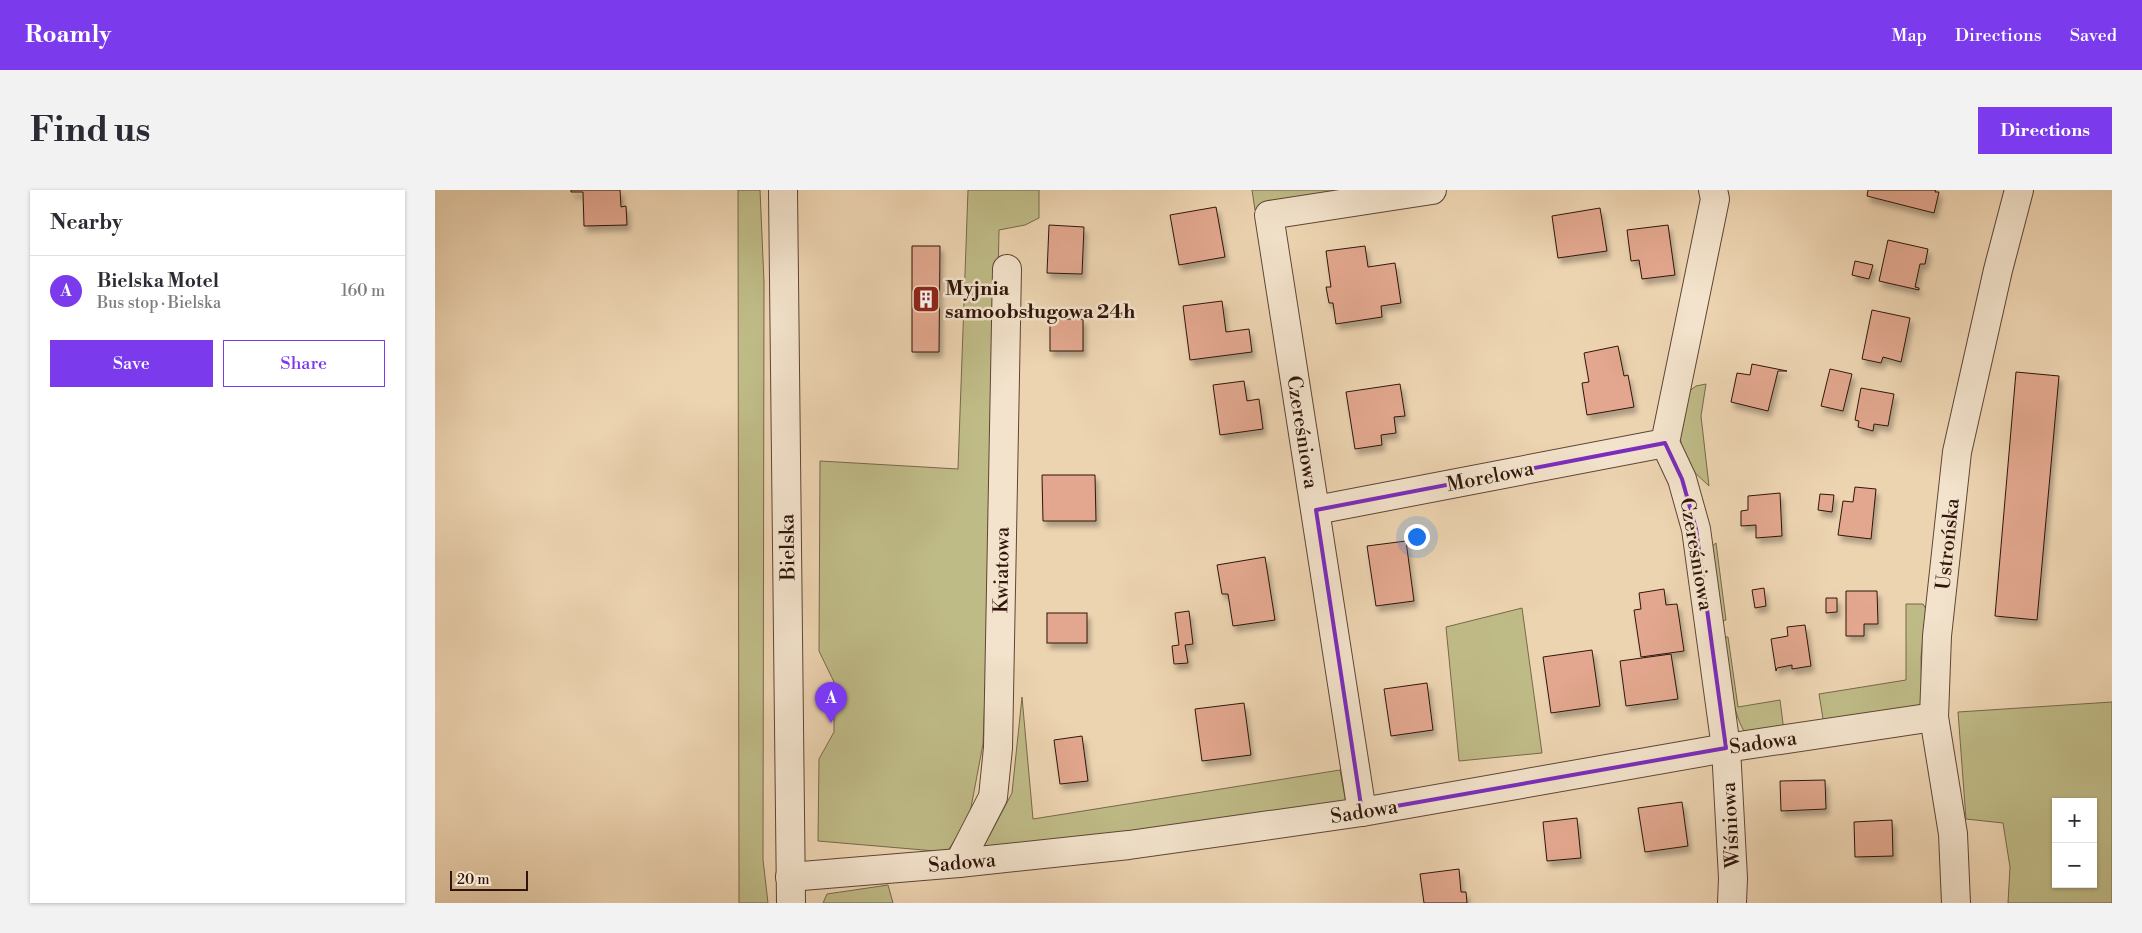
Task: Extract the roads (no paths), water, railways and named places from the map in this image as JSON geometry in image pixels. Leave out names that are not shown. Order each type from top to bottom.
[{"type":"street","name":"Bielska","points":[[783,190],[790,890]]},
{"type":"street","name":"Czereśniowa","points":[[1362,812],[1269,215],[1432,190]]},
{"type":"street","points":[[1665,443],[1715,199],[1713,190]]},
{"type":"street","name":"Ustrońska","points":[[1956,903],[1953,834],[1934,717],[1937,636],[1957,452],[1998,270],[2019,190]]},
{"type":"street","name":"Kwiatowa","points":[[959,863],[993,797],[998,748],[1007,269]]},
{"type":"street","name":"Czereśniowa","points":[[1665,443],[1682,479],[1696,528],[1726,748]]},
{"type":"street","name":"Morelowa","points":[[1316,510],[1665,443]]},
{"type":"street","name":"Sadowa","points":[[790,890],[959,863],[1129,845],[1362,812],[1726,748],[1934,717]]},
{"type":"street","name":"Wiśniowa","points":[[1726,748],[1733,878],[1732,903]]},
{"type":"place","name":"Myjnia samoobsługowa 24h","points":[[926,299]]},
{"type":"place","name":"Bielska Motel","points":[[831,723]]}]
